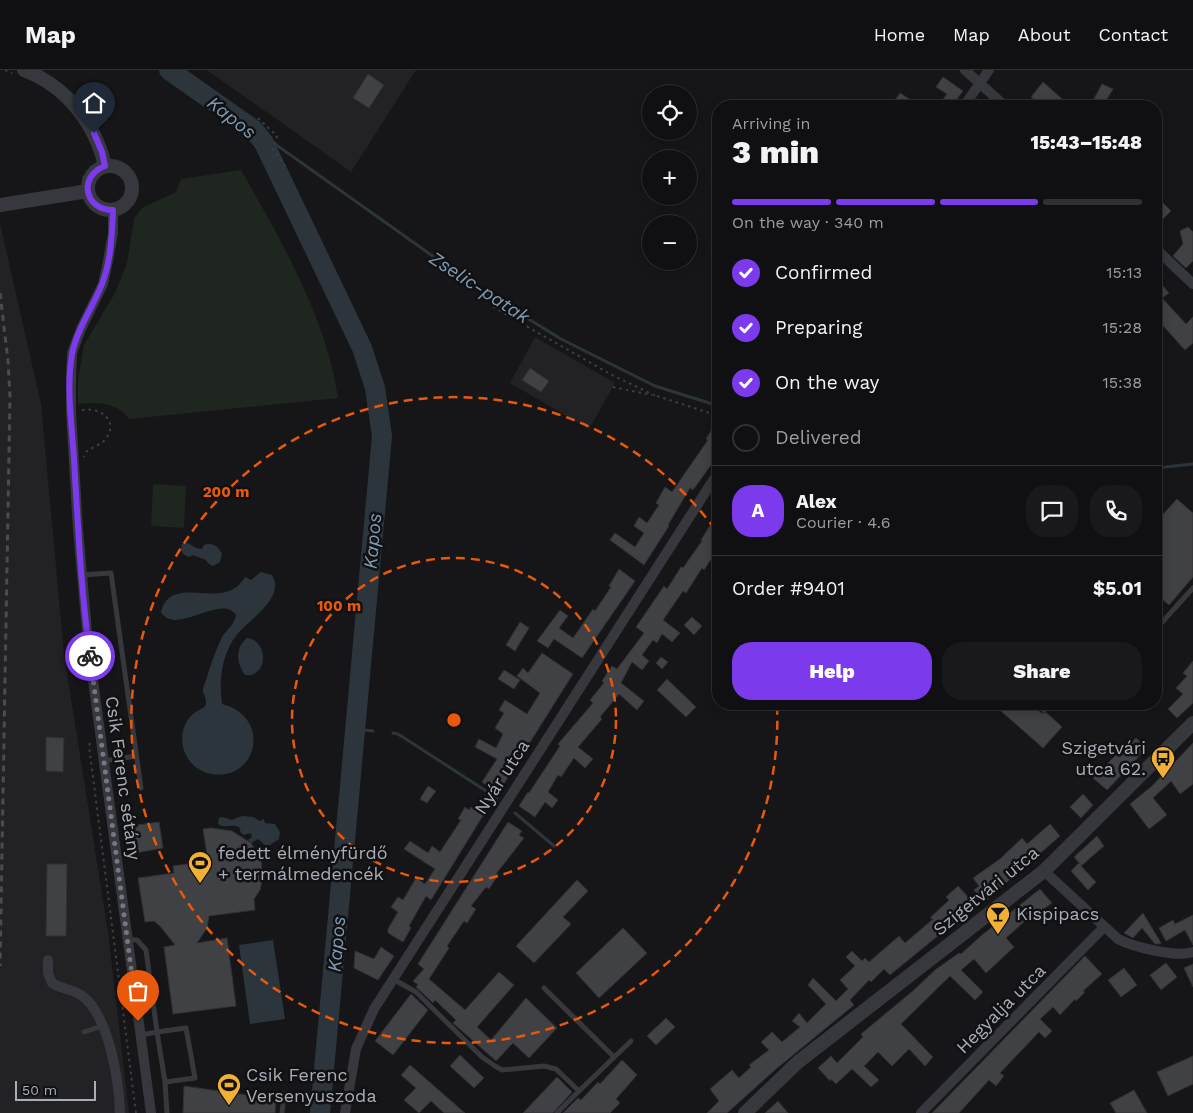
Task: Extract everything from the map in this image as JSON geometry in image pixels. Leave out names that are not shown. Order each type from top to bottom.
[{"type":"street","points":[[965,70],[998,100]]},
{"type":"street","points":[[968,100],[988,70]]},
{"type":"street","points":[[2,205],[85,187],[101,164],[96,139],[83,116],[65,95],[47,81],[18,72]]},
{"type":"street","points":[[85,187],[94,203],[100,207],[113,210],[125,204],[130,197],[132,183],[124,171],[118,167],[101,164]]},
{"type":"street","name":"Csik Ferenc sétány","points":[[113,210],[112,233],[103,284],[81,329],[72,353],[70,379],[71,412],[88,643],[151,1113]]},
{"type":"street","points":[[1162,255],[1193,284]]},
{"type":"street","name":"Nyár utca","points":[[345,1113],[356,1049],[374,1009],[712,482]]},
{"type":"street","name":"Szigetvári utca","points":[[745,1113],[798,1062],[1044,870],[1193,723]]},
{"type":"street","points":[[1044,870],[1118,940],[1130,946],[1177,954],[1193,952]]},
{"type":"street","name":"Hegyalja utca","points":[[921,1113],[1104,927]]},
{"type":"street","points":[[48,960],[48,973],[52,983],[75,991],[87,1000],[98,1016],[111,1048],[119,1088],[120,1113]]},
{"type":"lane","points":[[82,575],[111,574],[141,788]]},
{"type":"lane","points":[[1162,622],[1193,588]]},
{"type":"lane","points":[[104,762],[136,756]]},
{"type":"lane","points":[[128,940],[137,940],[146,950],[165,1082],[167,1113]]},
{"type":"lane","points":[[392,979],[416,992],[475,1051],[495,1066],[502,1070],[544,1066],[556,1069],[579,1091]]},
{"type":"lane","points":[[544,988],[614,1057]]},
{"type":"lane","points":[[84,1032],[102,1026]]},
{"type":"lane","points":[[140,1036],[186,1028],[195,1078],[165,1082]]},
{"type":"lane","points":[[557,1113],[631,1041]]},
{"type":"lane","points":[[282,1113],[284,1094]]},
{"type":"path","points":[[5,70],[18,72]]},
{"type":"path","points":[[258,118],[277,137],[273,149],[287,169]]},
{"type":"path","points":[[85,187],[85,174],[91,166],[101,164]]},
{"type":"path","points":[[493,307],[612,375],[656,396]]},
{"type":"path","points":[[613,387],[656,396],[712,414]]},
{"type":"path","points":[[71,412],[96,409],[108,419],[110,428],[108,436],[103,442],[87,451],[83,462]]},
{"type":"path","points":[[91,741],[89,746],[136,1113]]},
{"type":"shaded area","points":[[207,70],[416,70],[351,172]]},
{"type":"shaded area","points":[[241,170],[286,251],[313,309],[324,339],[338,398],[129,419],[124,413],[113,406],[99,403],[78,404],[78,379],[84,345],[115,293],[127,263],[134,219],[142,208],[176,192],[181,179]]},
{"type":"shaded area","points":[[0,223],[41,404],[64,654],[108,932],[129,1113],[0,1113]]},
{"type":"shaded area","points":[[535,337],[615,383],[589,429],[510,383]]},
{"type":"shaded area","points":[[153,484],[186,486],[184,528],[151,526]]},
{"type":"shaded area","points":[[188,543],[202,549],[204,545],[214,545],[219,548],[222,554],[220,562],[213,566],[206,560],[193,555],[189,557],[183,554],[182,544]]},
{"type":"shaded area","points":[[261,572],[272,575],[275,584],[274,593],[269,602],[233,640],[223,663],[221,679],[222,704],[238,711],[248,722],[253,734],[253,747],[248,759],[239,768],[227,774],[211,774],[198,769],[189,760],[182,743],[182,736],[185,724],[194,713],[206,704],[203,689],[210,667],[222,637],[236,615],[229,610],[220,609],[177,620],[168,618],[161,612],[167,600],[176,594],[225,592],[236,587],[245,577],[251,580]]},
{"type":"shaded area","points":[[247,638],[256,642],[263,655],[262,666],[252,675],[245,675],[240,666],[238,656],[240,646]]},
{"type":"shaded area","points":[[242,816],[253,817],[260,821],[264,819],[265,823],[275,824],[280,832],[279,839],[270,845],[265,845],[258,839],[251,843],[248,840],[252,837],[251,833],[244,835],[239,827],[222,826],[218,822],[219,818],[222,817],[232,820]]},
{"type":"shaded area","points":[[273,940],[285,1019],[250,1024],[239,945]]},
{"type":"building","points":[[368,74],[384,85],[369,108],[353,98]]},
{"type":"building","points":[[943,77],[963,91],[956,100],[942,100],[947,94],[936,87]]},
{"type":"building","points":[[1043,82],[1063,100],[1035,100],[1031,97]]},
{"type":"building","points":[[1102,84],[1113,89],[1107,100],[1093,100]]},
{"type":"building","points":[[900,93],[911,100],[895,100]]},
{"type":"building","points":[[1162,202],[1171,211],[1162,220]]},
{"type":"building","points":[[1188,227],[1193,232],[1193,261],[1186,268],[1173,256],[1183,244],[1180,231]]},
{"type":"building","points":[[1162,285],[1169,293],[1162,298]]},
{"type":"building","points":[[1162,298],[1186,324],[1193,317],[1193,343],[1185,350],[1162,325]]},
{"type":"building","points":[[530,368],[549,381],[541,392],[522,380]]},
{"type":"building","points":[[712,429],[712,464],[693,490],[690,488],[644,565],[610,540],[615,533],[635,547],[644,533],[634,526],[639,517],[647,523],[659,505],[656,503],[665,487],[672,492],[708,440],[706,439]]},
{"type":"building","points":[[1177,499],[1193,513],[1193,577],[1169,605],[1162,599],[1162,515]]},
{"type":"building","points":[[712,522],[712,558],[704,570],[702,568],[686,593],[683,591],[663,620],[680,633],[672,642],[662,634],[657,643],[653,640],[642,655],[649,661],[642,670],[632,662],[621,683],[644,701],[637,710],[619,694],[600,717],[602,719],[578,747],[593,759],[585,768],[574,758],[561,777],[558,775],[548,792],[558,800],[552,808],[545,802],[535,817],[519,806],[560,746],[558,744],[593,703],[590,700],[604,683],[602,681],[612,666],[617,669],[644,633],[636,627],[664,586],[667,589],[681,567],[683,568]]},
{"type":"building","points":[[619,569],[635,581],[582,658],[554,639],[548,648],[537,641],[560,610],[568,616],[559,628],[573,638],[593,609],[595,611],[611,587],[609,586]]},
{"type":"building","points":[[692,617],[702,626],[694,635],[684,625]]},
{"type":"building","points":[[520,622],[529,628],[515,651],[506,645]]},
{"type":"building","points":[[542,653],[573,674],[498,793],[482,782],[497,759],[475,747],[479,739],[496,748],[503,734],[495,728],[504,713],[499,710],[505,700],[527,714],[540,693],[517,676],[523,668],[528,673]]},
{"type":"building","points":[[661,657],[668,662],[662,669],[656,663]]},
{"type":"building","points":[[1193,661],[1193,703],[1177,718],[1168,709],[1183,694],[1176,688],[1187,676],[1183,673]]},
{"type":"building","points":[[504,670],[520,680],[514,689],[498,679]]},
{"type":"building","points":[[667,679],[696,707],[686,717],[657,690]]},
{"type":"building","points":[[1000,710],[1038,710],[1041,713],[1047,713],[1062,727],[1043,748]]},
{"type":"building","points":[[46,737],[64,738],[63,772],[46,771]]},
{"type":"building","points":[[1136,738],[1147,748],[1107,790],[1093,778]]},
{"type":"building","points":[[1193,743],[1193,784],[1180,794],[1171,781],[1153,798],[1167,815],[1149,829],[1130,804],[1152,786]]},
{"type":"building","points":[[428,786],[436,791],[427,803],[420,799]]},
{"type":"building","points":[[1083,794],[1093,805],[1081,818],[1070,807]]},
{"type":"building","points":[[465,807],[469,810],[471,807],[484,814],[431,900],[426,896],[409,926],[411,928],[403,942],[388,933],[388,929],[398,912],[391,907],[398,897],[403,900],[416,878],[425,884],[435,869],[404,849],[410,841],[428,853],[432,846],[440,852],[461,820],[458,819]]},
{"type":"building","points":[[159,822],[163,848],[135,853],[131,826]]},
{"type":"building","points":[[508,822],[522,831],[519,835],[524,838],[496,874],[498,875],[489,889],[486,887],[471,906],[476,909],[467,923],[464,921],[447,946],[449,948],[429,979],[465,1010],[499,972],[514,985],[477,1027],[491,1040],[526,998],[557,1028],[529,1058],[513,1043],[496,1061],[453,1023],[456,1020],[435,1000],[433,1003],[416,987],[418,985],[413,981],[424,969],[418,964]]},
{"type":"building","points":[[1050,824],[1060,836],[984,902],[974,890],[979,886],[973,878],[1000,859],[1022,838],[1027,844]]},
{"type":"building","name":"fedett élményfürdő + termálmedencék","points":[[211,828],[232,831],[251,843],[261,860],[263,877],[260,890],[254,899],[255,910],[209,916],[207,928],[197,943],[227,938],[236,1006],[173,1014],[164,947],[175,945],[154,921],[145,922],[138,878],[174,873],[173,866],[208,861],[203,829]]},
{"type":"building","points":[[1097,836],[1104,846],[1081,866],[1096,882],[1088,890],[1071,871],[1079,863],[1081,865],[1074,857]]},
{"type":"building","points":[[47,864],[67,864],[66,936],[46,936]]},
{"type":"building","points":[[577,880],[588,891],[563,917],[571,924],[534,963],[516,946]]},
{"type":"building","points":[[958,886],[972,901],[952,918],[956,921],[890,975],[884,969],[871,982],[869,980],[850,1000],[854,1005],[776,1069],[727,1113],[707,1113],[719,1101],[710,1089],[732,1070],[739,1078],[751,1067],[749,1065],[769,1050],[761,1042],[772,1032],[782,1042],[800,1027],[792,1021],[799,1013],[807,1023],[826,1004],[808,985],[813,978],[836,1001],[848,989],[840,980],[855,966],[846,957],[852,951],[862,961],[865,958],[869,962],[899,936],[905,943],[933,919],[930,918],[949,900],[946,897]]},
{"type":"building","points":[[1040,889],[1052,903],[1037,914],[1035,912],[1006,938],[1014,947],[986,973],[974,959],[961,970],[983,992],[975,1000],[950,976],[901,1024],[933,1057],[925,1066],[909,1049],[892,1066],[878,1052],[864,1066],[879,1080],[871,1087],[852,1069],[836,1084],[831,1079],[830,1081],[818,1068],[831,1056],[837,1063],[863,1037],[861,1034],[935,970],[959,953],[961,954]]},
{"type":"building","points":[[1143,913],[1161,943],[1155,944],[1142,928],[1133,938],[1124,933]]},
{"type":"building","points":[[1193,915],[1193,945],[1185,930],[1166,941],[1159,928],[1173,920],[1175,924]]},
{"type":"building","points":[[623,928],[647,953],[599,998],[576,973]]},
{"type":"building","points":[[381,947],[394,956],[378,980],[354,968],[355,951],[374,959]]},
{"type":"building","points":[[1085,956],[1102,974],[1060,1015],[1053,1007],[1040,1019],[1052,1031],[1045,1038],[1039,1032],[1000,1073],[1004,1076],[996,1086],[989,1080],[959,1113],[932,1113]]},
{"type":"building","points":[[1166,963],[1177,977],[1161,990],[1150,975]]},
{"type":"building","points":[[1193,964],[1193,987],[1184,968]]},
{"type":"building","points":[[1124,968],[1137,985],[1121,997],[1108,980]]},
{"type":"building","points":[[411,994],[428,1010],[393,1055],[375,1041]]},
{"type":"building","points":[[666,1018],[675,1027],[656,1045],[647,1036]]},
{"type":"building","points":[[460,1055],[484,1078],[474,1088],[450,1066]]},
{"type":"building","points":[[1193,1056],[1193,1084],[1168,1096],[1157,1072]]},
{"type":"building","points":[[622,1060],[637,1075],[616,1099],[620,1103],[610,1113],[563,1113],[578,1098],[581,1100],[598,1082],[600,1084]]},
{"type":"building","points":[[410,1065],[465,1113],[444,1113],[431,1101],[419,1113],[404,1100],[416,1088],[401,1075]]},
{"type":"building","points":[[557,1077],[572,1092],[553,1113],[523,1113]]},
{"type":"building","name":"Csik Ferenc Versenyuszoda","points":[[184,1086],[276,1099],[275,1113],[183,1113]]},
{"type":"building","points":[[1134,1090],[1147,1113],[1116,1113],[1110,1103]]},
{"type":"building","points":[[778,1101],[788,1113],[765,1113]]},
{"type":"waterway","name":"Kapos","points":[[169,70],[253,129],[264,143],[362,348],[375,388],[382,436],[320,1113]]},
{"type":"waterway","name":"Zselic-patak","points":[[258,135],[268,139],[472,284],[561,339],[655,386],[712,404]]},
{"type":"waterway","name":"Zselic-patak","points":[[1162,467],[1193,464]]},
{"type":"waterway","points":[[355,729],[373,731]]},
{"type":"waterway","points":[[393,733],[398,734],[497,798]]},
{"type":"waterway","points":[[515,813],[554,846]]},
{"type":"railway","points":[[0,293],[10,396],[0,966]]},
{"type":"way so far","points":[[90,656],[138,1021]]},
{"type":"place","name":"Szigetvári utca 62.","points":[[1163,779]]},
{"type":"place","name":"fedett élményfürdő + termálmedencék","points":[[200,884]]},
{"type":"place","name":"Kispipacs","points":[[998,935]]},
{"type":"place","name":"Csik Ferenc Versenyuszoda","points":[[229,1106]]},
{"type":"route","points":[[90,656],[78,529],[70,379],[72,353],[81,329],[103,284],[112,233],[113,210],[107,210],[94,203],[90,198],[88,190],[91,176],[105,166],[102,152],[94,133]]}]
